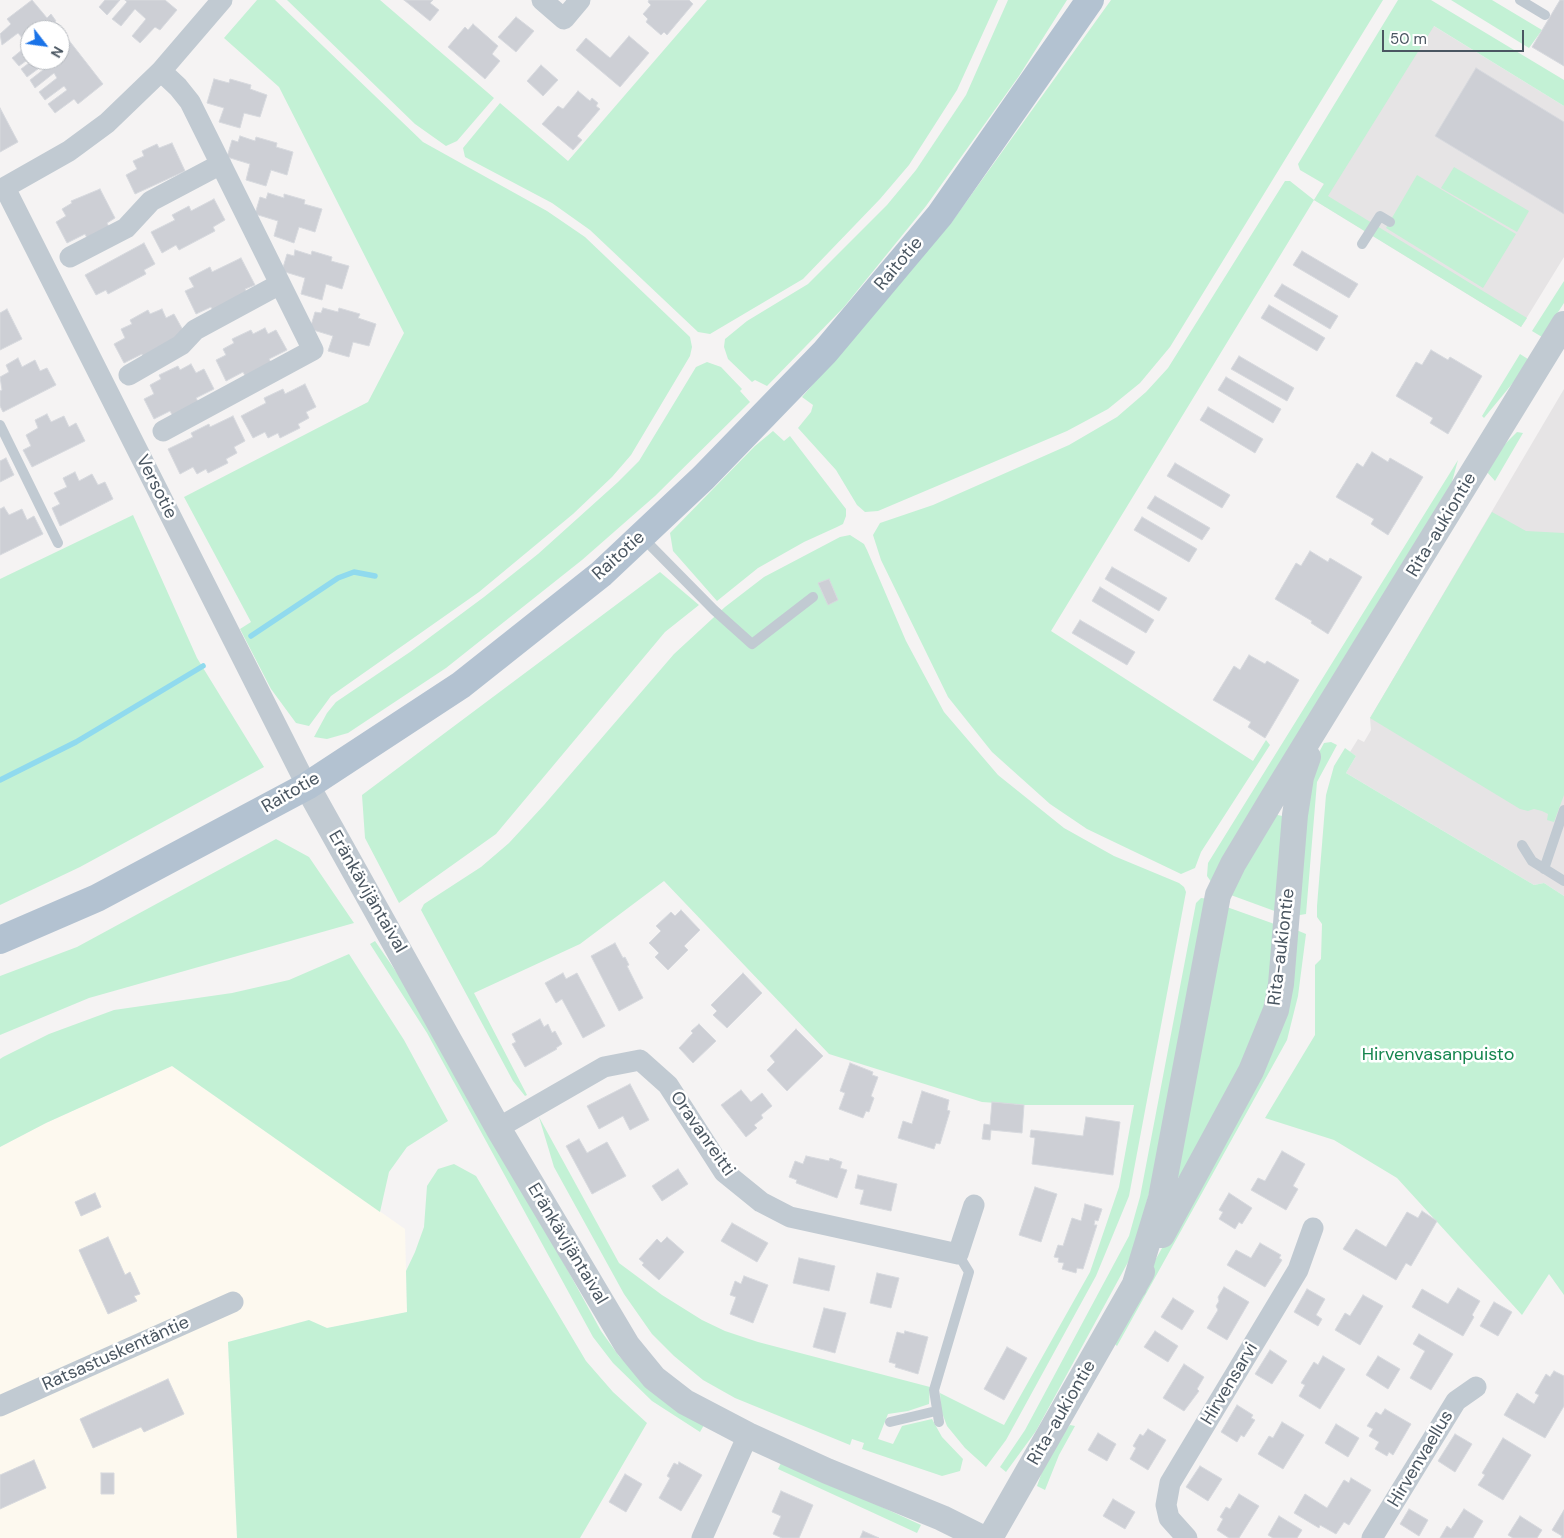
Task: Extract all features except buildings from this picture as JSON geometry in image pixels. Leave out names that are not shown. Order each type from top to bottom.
[{"type":"main road","name":"Raitotie","points":[[0,940],[98,898],[307,786],[462,685],[601,574],[703,478],[826,352],[940,215],[1090,0]]},
{"type":"street","points":[[3,189],[69,151],[108,122],[161,71],[222,0]]},
{"type":"street","points":[[542,0],[564,19],[580,0]]},
{"type":"street","points":[[161,71],[190,102],[313,350],[163,431]]},
{"type":"street","points":[[70,257],[126,228],[152,201],[220,164]]},
{"type":"street","name":"Versotie","points":[[3,189],[307,786]]},
{"type":"street","points":[[128,375],[181,345],[195,330],[280,284]]},
{"type":"street","name":"Rita-aukiontie","points":[[1134,1287],[1162,1198],[1218,895],[1232,864],[1564,324]]},
{"type":"street","name":"Rita-aukiontie","points":[[990,1538],[1134,1287],[1252,1071],[1269,1032],[1281,984],[1295,815],[1301,777],[1319,725]]},
{"type":"street","name":"Eränkävijäntaival","points":[[307,786],[498,1128],[627,1346],[654,1378],[684,1402],[748,1435],[827,1471],[942,1518],[982,1538]]},
{"type":"street","name":"Oravanreitti","points":[[498,1128],[604,1068],[640,1060],[668,1084],[724,1172],[762,1202],[790,1217],[958,1254]]},
{"type":"street","points":[[958,1254],[974,1205]]},
{"type":"street","name":"Hirvensarvi","points":[[1187,1538],[1170,1518],[1166,1505],[1170,1482],[1298,1270],[1314,1228]]},
{"type":"street","name":"Ratsastuskentäntie","points":[[0,1406],[233,1302]]},
{"type":"street","name":"Hirvenvaellus","points":[[1372,1538],[1456,1401],[1476,1388]]},
{"type":"street","points":[[702,1538],[748,1435]]},
{"type":"lane","points":[[1520,0],[1545,15]]},
{"type":"lane","points":[[1362,244],[1380,216],[1390,222]]},
{"type":"lane","points":[[0,424],[58,544]]},
{"type":"lane","points":[[641,536],[714,610],[752,644],[813,597]]},
{"type":"lane","points":[[1544,869],[1564,810]]},
{"type":"lane","points":[[1522,845],[1532,861],[1564,881]]},
{"type":"lane","points":[[938,1422],[934,1390],[969,1272],[958,1254]]},
{"type":"lane","points":[[890,1422],[936,1411]]},
{"type":"shaded area","points":[[1424,20],[1564,106],[1564,257],[1521,327],[1314,200]]},
{"type":"shaded area","points":[[1564,389],[1564,896],[1544,883],[1534,885],[1346,773],[1356,756],[1350,752],[1358,739],[1364,742],[1371,730],[1370,718]]},
{"type":"shaded area","points":[[172,1066],[405,1229],[407,1312],[327,1328],[308,1320],[228,1342],[237,1538],[0,1538],[0,1147],[46,1123]]},
{"type":"green space","points":[[257,0],[275,0],[423,142],[547,211],[585,237],[690,337],[692,347],[690,356],[631,455],[612,477],[573,514],[479,592],[331,696],[309,726],[296,723],[271,689],[240,629],[251,622],[184,497],[368,402],[404,333],[279,87],[224,38]]},
{"type":"green space","points":[[287,0],[380,0],[494,98],[457,141],[446,146],[415,124]]},
{"type":"green space","points":[[707,0],[998,0],[957,90],[909,165],[880,199],[803,279],[710,334],[698,332],[590,230],[552,203],[465,157],[463,148],[500,103],[568,161]]},
{"type":"green space","points":[[1008,0],[1067,0],[1019,76],[926,206],[844,307],[767,386],[755,380],[752,382],[728,359],[724,347],[725,339],[747,321],[808,284],[887,205],[916,170],[966,95]]},
{"type":"green space","points":[[1111,0],[1383,0],[1170,347],[1140,383],[1108,409],[1067,431],[878,511],[865,512],[857,505],[836,470],[798,428],[811,412],[813,405],[802,397],[951,223]]},
{"type":"green space","points":[[1398,0],[1431,0],[1564,80],[1564,106],[1434,26],[1328,196],[1527,318],[1521,327],[1314,200],[1324,184],[1300,170],[1298,164]]},
{"type":"green space","points":[[1451,0],[1492,0],[1542,30],[1529,48]]},
{"type":"green space","points":[[1454,167],[1529,211],[1517,232],[1441,188]]},
{"type":"green space","points":[[1417,175],[1516,234],[1483,288],[1386,228]]},
{"type":"green space","points":[[1285,181],[1290,181],[1314,200],[1051,631],[1253,761],[1266,740],[1270,745],[1201,852],[1195,868],[1181,874],[1087,829],[1050,804],[992,752],[948,697],[881,560],[873,535],[880,523],[933,505],[1069,445],[1117,417],[1146,392],[1168,368]]},
{"type":"green space","points":[[1564,281],[1564,303],[1542,337],[1532,331]]},
{"type":"green space","points":[[1520,354],[1531,361],[1484,418],[1482,416]]},
{"type":"green space","points":[[707,362],[721,367],[742,389],[740,391],[750,402],[655,496],[582,560],[446,668],[348,733],[327,739],[314,737],[327,713],[336,702],[410,652],[484,597],[538,554],[618,482],[639,461],[696,367]]},
{"type":"green space","points":[[773,431],[784,441],[790,436],[846,509],[846,516],[843,524],[804,542],[758,568],[717,601],[673,551],[670,533],[755,446]]},
{"type":"green space","points":[[1517,432],[1523,433],[1495,481],[1487,472],[1498,451]]},
{"type":"green space","points":[[1458,460],[1447,500],[1214,886],[1207,876],[1208,863]]},
{"type":"green space","points":[[1492,512],[1526,531],[1564,533],[1564,795],[1554,822],[1547,820],[1548,814],[1542,811],[1520,809],[1370,718]]},
{"type":"green space","points":[[133,515],[197,658],[264,767],[80,867],[0,905],[0,579]]},
{"type":"green space","points":[[850,535],[864,544],[906,641],[944,712],[998,775],[1064,828],[1114,856],[1179,883],[1186,892],[1129,1196],[1096,1276],[1006,1440],[986,1467],[965,1448],[947,1426],[941,1410],[940,1393],[1004,1425],[1090,1272],[1119,1187],[1134,1105],[1025,1105],[982,1102],[829,1054],[664,881],[580,944],[474,993],[527,1095],[525,1096],[513,1081],[421,910],[424,904],[481,867],[509,843],[674,654],[725,607],[764,577],[840,537]]},
{"type":"green space","points":[[660,572],[699,605],[665,632],[496,834],[399,903],[365,838],[362,795]]},
{"type":"green space","points":[[1331,742],[1337,745],[1317,782],[1306,914],[1294,916],[1309,771],[1324,743]]},
{"type":"green space","name":"Hirvenvasanpuisto","points":[[1345,748],[1356,756],[1346,773],[1534,885],[1544,883],[1564,896],[1564,1295],[1549,1274],[1522,1315],[1397,1178],[1334,1140],[1265,1118],[1315,1035],[1315,965],[1321,959],[1322,924],[1317,917],[1317,906],[1326,795],[1334,766]]},
{"type":"green space","points":[[1273,814],[1287,817],[1280,913],[1228,894]]},
{"type":"green space","points":[[276,839],[309,857],[354,923],[89,998],[0,1035],[0,976],[77,947]]},
{"type":"green space","points":[[1201,898],[1209,899],[1152,1182],[1133,1253],[1036,1431],[1006,1472],[1000,1467],[1025,1430],[1129,1236],[1140,1197],[1196,903]]},
{"type":"green space","points":[[1224,906],[1280,926],[1264,1023],[1183,1179],[1172,1175]]},
{"type":"green space","points":[[1294,929],[1306,934],[1298,996],[1287,1040],[1117,1346],[1114,1343],[1121,1321],[1261,1072]]},
{"type":"green space","points":[[375,941],[435,1028],[601,1331],[619,1356],[656,1393],[704,1425],[700,1432],[652,1401],[613,1363],[593,1337],[427,1033],[370,944]]},
{"type":"green space","points":[[349,954],[404,1040],[448,1121],[407,1147],[389,1172],[380,1212],[172,1066],[46,1123],[0,1147],[0,1059],[3,1057],[49,1034],[114,1010],[232,993],[289,980]]},
{"type":"green space","points":[[539,1117],[619,1263],[662,1295],[702,1320],[725,1331],[758,1342],[930,1387],[929,1404],[908,1411],[888,1414],[878,1439],[893,1444],[902,1426],[932,1419],[942,1437],[963,1459],[960,1471],[942,1476],[862,1449],[864,1443],[852,1439],[850,1445],[735,1398],[703,1380],[674,1356],[652,1334],[624,1294],[554,1167]]},
{"type":"green space","points":[[454,1164],[476,1176],[586,1361],[613,1392],[647,1423],[580,1538],[237,1538],[228,1342],[309,1320],[327,1328],[407,1312],[406,1271],[424,1227],[427,1186],[438,1169]]},
{"type":"green space","points":[[1070,1425],[1075,1426],[1059,1455],[1045,1490],[1037,1486],[1049,1452]]},
{"type":"green space","points":[[782,1461],[921,1525],[917,1533],[778,1469]]},
{"type":"waterway","points":[[251,636],[338,578],[354,572],[375,576]]},
{"type":"waterway","points":[[0,780],[76,742],[203,666]]}]
